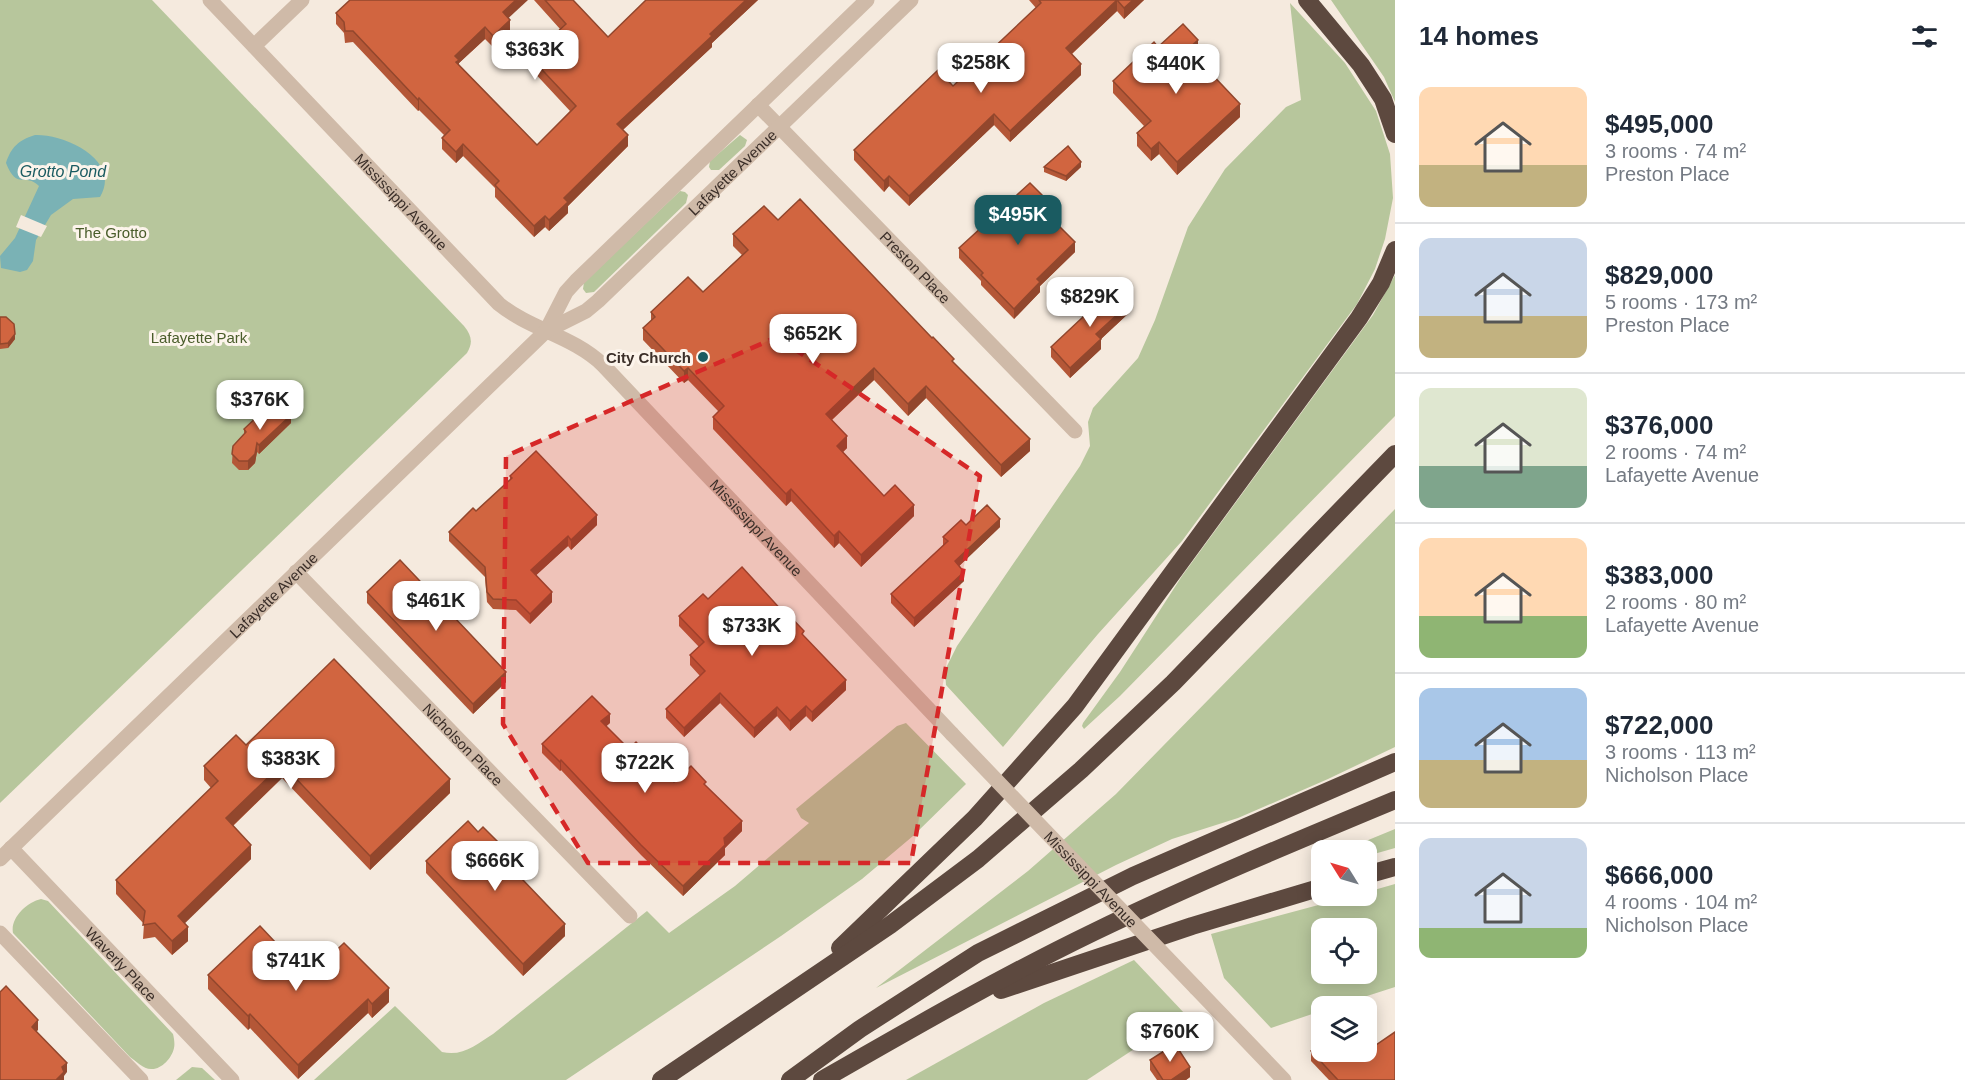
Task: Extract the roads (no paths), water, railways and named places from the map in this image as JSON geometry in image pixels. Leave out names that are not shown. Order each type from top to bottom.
[{"type":"highway","points":[[1307,0],[1361,65],[1383,99],[1395,135]]},
{"type":"highway","points":[[797,989],[975,818],[1075,706],[1359,318],[1381,283],[1395,250]]},
{"type":"highway","points":[[661,1080],[890,925],[978,859],[1081,770],[1173,682],[1395,454]]},
{"type":"highway","points":[[790,1080],[860,1029],[978,953],[1133,876],[1294,808],[1395,762]]},
{"type":"highway","points":[[822,1080],[948,1008],[1092,933],[1203,881],[1395,800]]},
{"type":"highway","points":[[1377,872],[1395,867]]},
{"type":"highway","points":[[948,1008],[1192,926],[1311,890]]},
{"type":"street","name":"Mississippi Avenue","points":[[210,0],[499,304],[515,316],[577,345],[603,365],[1284,1080]]},
{"type":"street","points":[[254,46],[302,0]]},
{"type":"street","name":"Lafayette Avenue","points":[[546,331],[566,292],[576,281],[867,0]]},
{"type":"street","name":"Lafayette Avenue","points":[[6,854],[546,331],[586,311],[598,301],[911,0]]},
{"type":"street","name":"Preston Place","points":[[758,105],[1075,431]]},
{"type":"street","name":"Nicholson Place","points":[[296,572],[630,916]]},
{"type":"street","name":"Waverly Place","points":[[6,854],[232,1080]]},
{"type":"street","points":[[0,933],[141,1080]]},
{"type":"water","name":"Grotto Pond","points":[[35,135],[61,139],[87,152],[97,161],[103,172],[105,184],[100,197],[73,199],[51,215],[36,240],[33,261],[27,270],[20,272],[1,268],[0,256],[15,238],[39,186],[29,180],[18,179],[6,163],[16,145]]},
{"type":"place","name":"City Church","points":[[703,357]]},
{"type":"park label","name":"The Grotto","points":[[111,232]]},
{"type":"park label","name":"Lafayette Park","points":[[199,337]]}]
